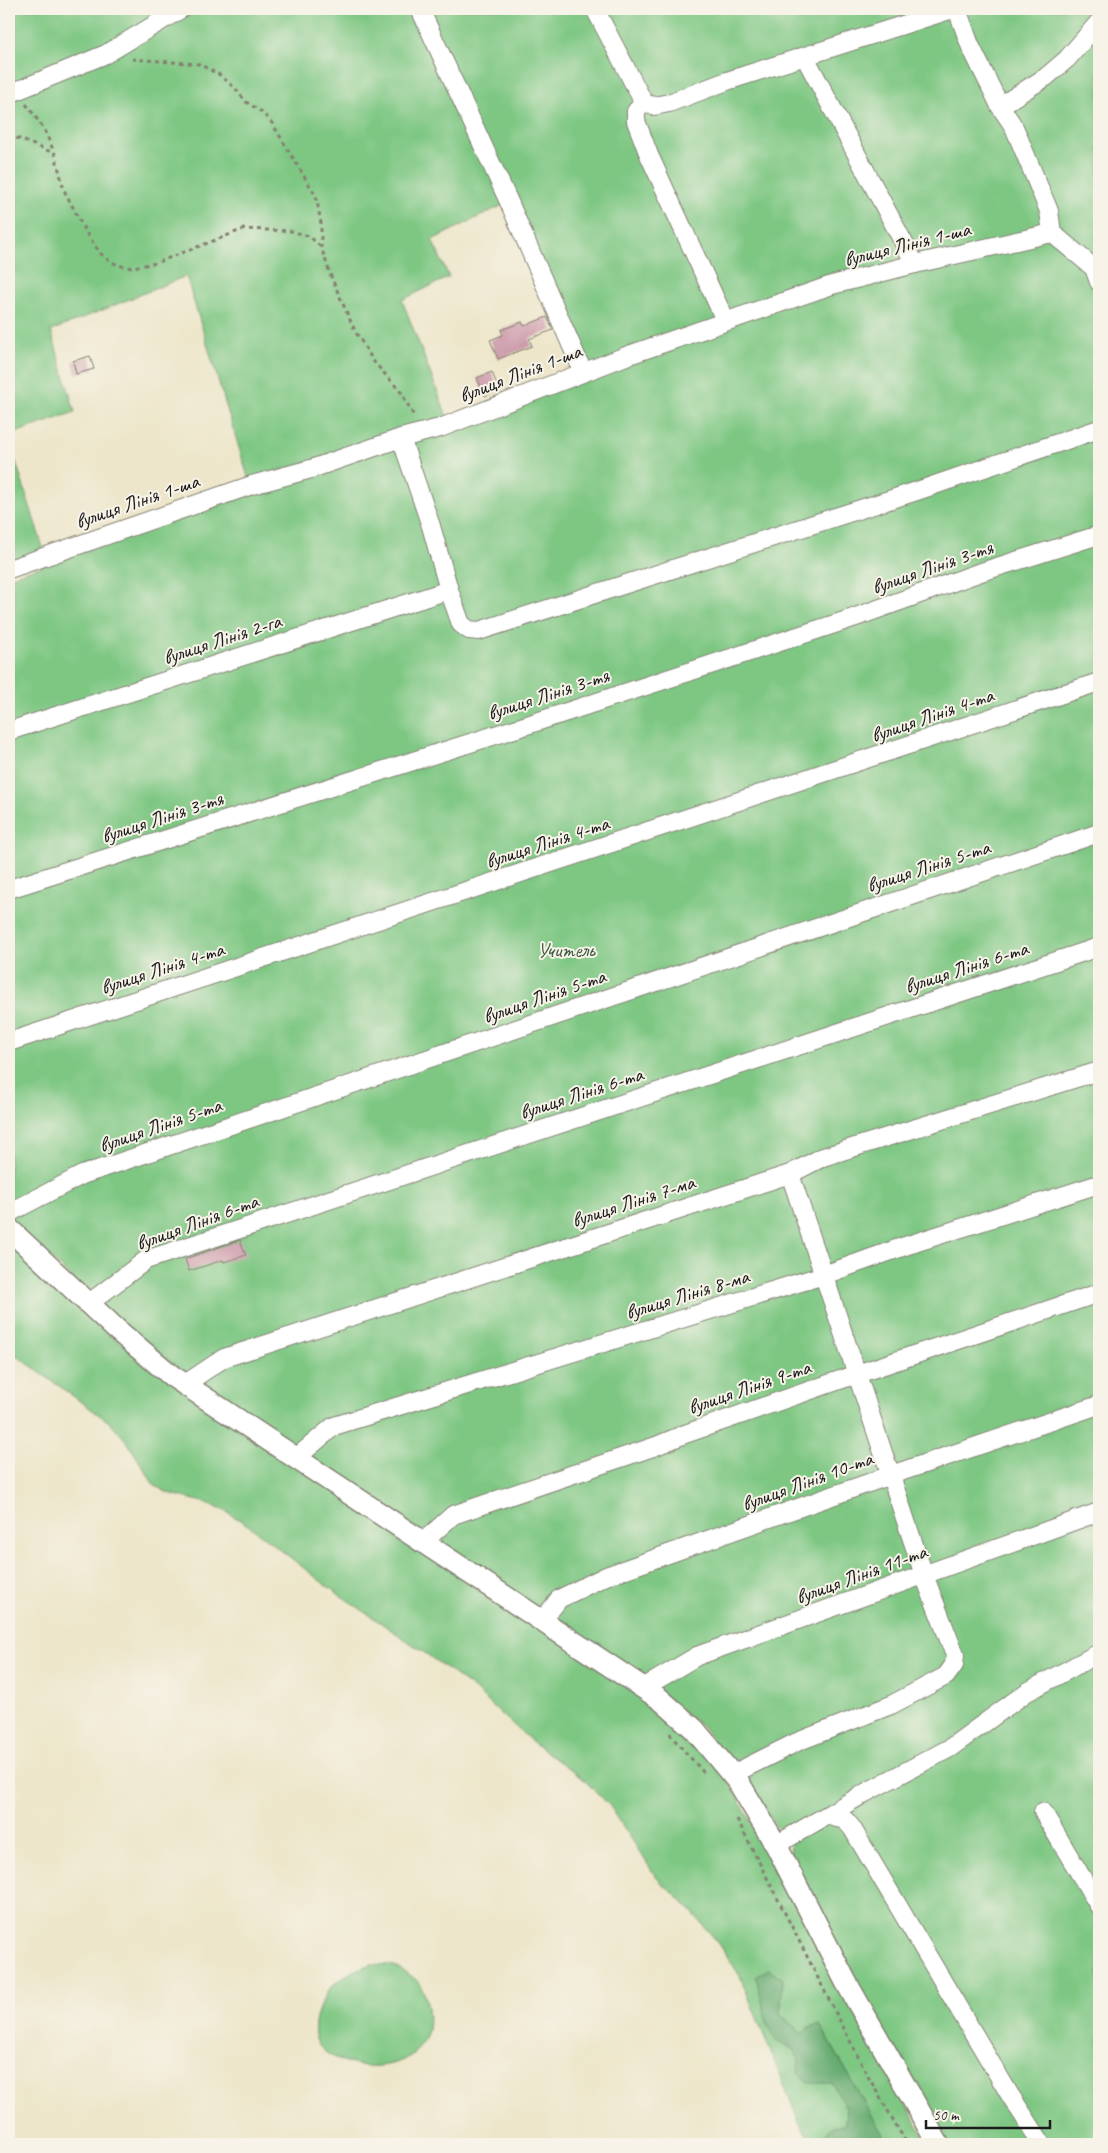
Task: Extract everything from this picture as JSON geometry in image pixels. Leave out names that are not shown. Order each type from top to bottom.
[{"type":"main road","points":[[9,1229],[130,1342],[185,1384],[660,1699],[694,1729],[734,1774],[776,1846],[846,1982],[938,2144]]},
{"type":"lane","points":[[12,93],[106,54],[181,9]]},
{"type":"lane","points":[[420,9],[509,202],[583,372]]},
{"type":"lane","points":[[595,9],[644,102],[654,106],[952,9]]},
{"type":"lane","points":[[957,9],[970,45],[1000,106],[1014,127],[1049,211],[1052,232],[1098,273]]},
{"type":"lane","points":[[1000,106],[1046,77],[1067,59],[1099,22]]},
{"type":"lane","points":[[805,57],[915,264]]},
{"type":"lane","points":[[644,102],[636,111],[636,121],[726,320]]},
{"type":"lane","name":"вулиця Лінія 1-ша","points":[[9,569],[252,485],[311,469],[401,438],[440,428],[583,372],[726,320],[832,285],[1052,232]]},
{"type":"lane","points":[[401,438],[431,526],[449,590],[461,624],[469,630],[479,631],[917,491],[1099,429]]},
{"type":"lane","name":"вулиця Лінія 3-тя","points":[[9,889],[546,719],[844,621],[978,573],[1099,535]]},
{"type":"lane","name":"вулиця Лінія 2-га","points":[[9,731],[449,590]]},
{"type":"lane","name":"вулиця Лінія 4-та","points":[[9,1042],[1099,682]]},
{"type":"lane","name":"вулиця Лінія 5-та","points":[[9,1213],[82,1175],[1099,833]]},
{"type":"lane","name":"вулиця Лінія 6-та","points":[[88,1304],[146,1260],[1099,947]]},
{"type":"lane","name":"вулиця Лінія 7-ма","points":[[185,1384],[224,1358],[790,1174],[823,1157],[1099,1071]]},
{"type":"lane","points":[[734,1774],[797,1742],[890,1705],[946,1676],[954,1665],[955,1655],[924,1575],[790,1174]]},
{"type":"lane","name":"вулиця Лінія 8-ма","points":[[296,1458],[334,1426],[824,1275],[905,1246],[1099,1184]]},
{"type":"lane","name":"вулиця Лінія 9-та","points":[[423,1542],[453,1515],[656,1446],[685,1434],[857,1374],[1099,1293]]},
{"type":"lane","name":"вулиця Лінія 10-та","points":[[542,1621],[559,1599],[606,1576],[891,1475],[1099,1405]]},
{"type":"lane","name":"вулиця Лінія 11-та","points":[[643,1688],[698,1656],[1099,1512]]},
{"type":"lane","points":[[776,1846],[865,1793],[950,1748],[1027,1692],[1099,1654]]},
{"type":"lane","points":[[1043,1812],[1099,1906]]},
{"type":"lane","points":[[829,1816],[845,1820],[852,1828],[1010,2095],[1042,2144]]},
{"type":"path","points":[[106,54],[144,61],[200,64],[220,75],[235,88],[246,102],[262,112],[272,123],[316,196],[321,224],[320,247],[355,331],[374,362],[401,392],[423,432]]},
{"type":"path","points":[[12,93],[33,112],[44,129],[55,154],[64,190],[85,231],[100,253],[111,262],[128,268],[156,263],[244,229],[291,231],[309,236],[320,247]]},
{"type":"path","points":[[9,135],[55,154]]},
{"type":"path","points":[[669,1728],[672,1738],[712,1782]]},
{"type":"path","points":[[734,1814],[869,2078],[907,2144]]},
{"type":"green space","points":[[9,9],[172,9],[134,33],[9,87]]},
{"type":"green space","name":"Учитель","points":[[194,9],[1099,9],[1099,2144],[946,2144],[853,1979],[790,1854],[791,1846],[787,1832],[777,1827],[701,1725],[198,1383],[123,1325],[9,1220],[9,577],[591,379],[509,202],[432,240],[449,277],[402,300],[448,419],[249,480],[186,276],[51,331],[75,412],[9,435],[9,99],[181,13]]},
{"type":"green space","points":[[9,440],[44,551],[9,563]]},
{"type":"green space","points":[[9,1241],[110,1335],[655,1707],[689,1735],[728,1780],[928,2144],[888,2144],[820,2025],[809,2027],[801,2033],[780,2014],[783,1979],[768,1969],[776,2040],[793,2049],[801,2061],[832,2083],[846,2107],[845,2124],[831,2128],[828,2138],[832,2144],[813,2144],[799,2122],[740,1976],[720,1945],[687,1906],[656,1877],[610,1806],[584,1780],[529,1739],[474,1689],[327,1586],[251,1527],[227,1512],[207,1503],[168,1493],[154,1485],[128,1443],[112,1424],[9,1350]]},
{"type":"green space","points":[[371,1964],[394,1966],[414,1978],[419,1983],[426,1999],[429,2017],[427,2034],[424,2041],[417,2051],[397,2063],[372,2066],[349,2063],[329,2055],[317,2042],[315,2025],[324,1997],[334,1984],[343,1977]]},
{"type":"green space","points":[[769,1969],[783,1979],[780,2014],[801,2033],[809,2027],[820,2025],[888,2144],[832,2144],[827,2133],[831,2128],[845,2124],[846,2107],[832,2083],[808,2083],[798,2072],[800,2061],[793,2049],[776,2040],[768,2026],[756,1977]]},
{"type":"building","points":[[547,317],[553,330],[529,339],[532,346],[498,359],[490,340],[503,335],[501,330],[522,322],[524,326]]},
{"type":"building","points":[[90,356],[94,369],[76,374],[73,361]]},
{"type":"building","points":[[492,372],[499,390],[485,396],[477,378]]},
{"type":"building","points":[[240,1240],[246,1255],[189,1271],[185,1259]]}]
